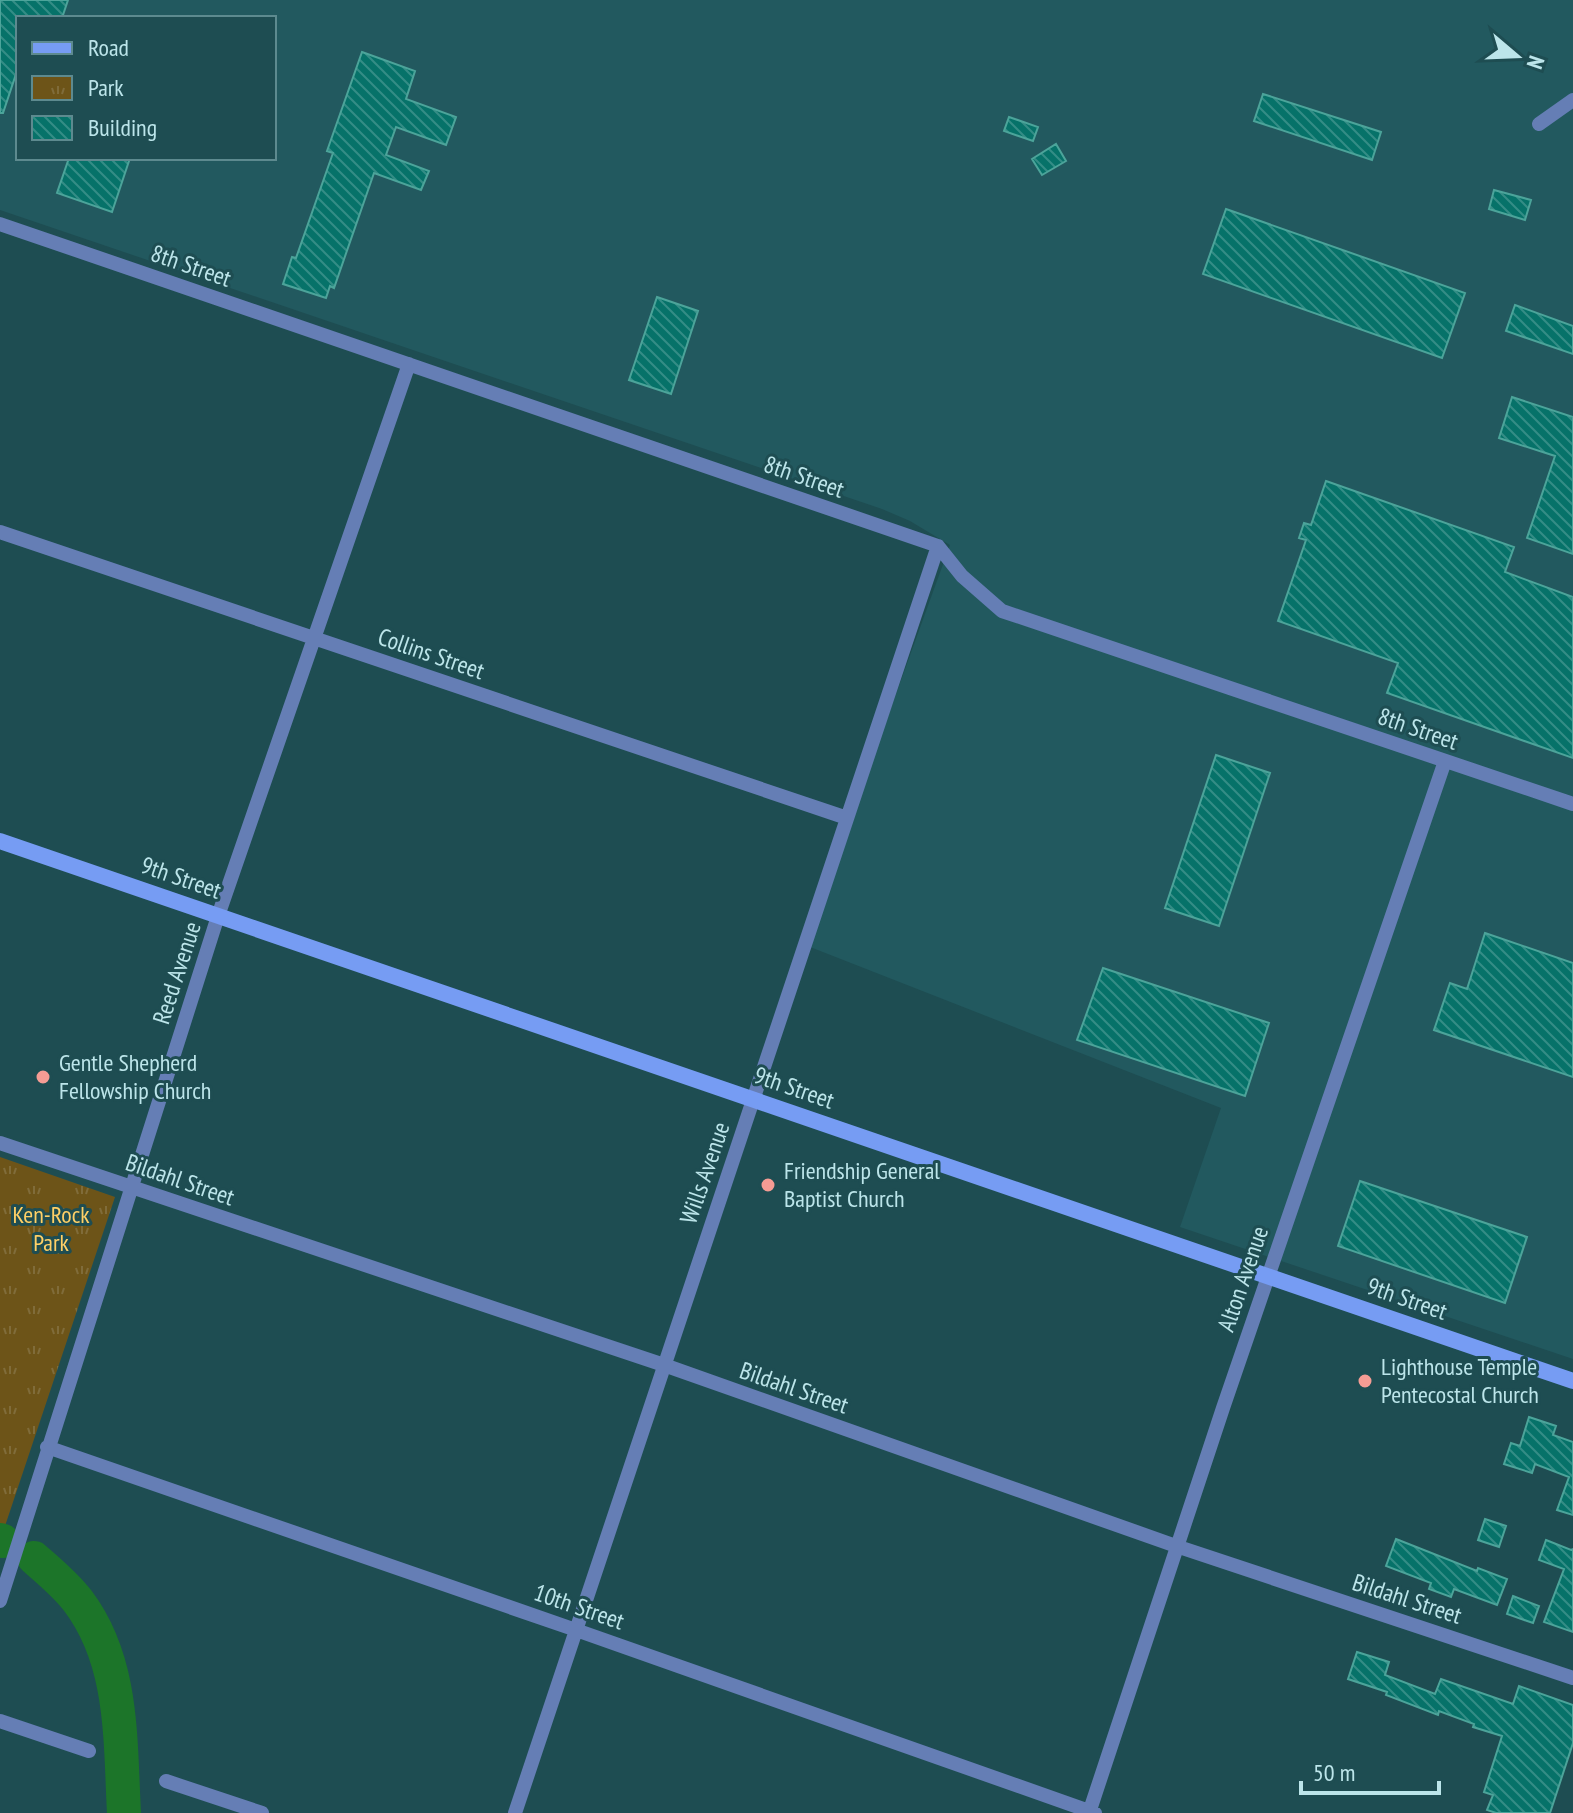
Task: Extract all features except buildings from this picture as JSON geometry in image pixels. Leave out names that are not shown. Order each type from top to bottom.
[{"type":"street","points":[[1539,124],[1573,100]]},
{"type":"street","name":"8th Street","points":[[0,224],[938,546],[962,576],[1002,611],[1573,804]]},
{"type":"street","name":"Reed Avenue","points":[[0,1601],[218,916],[409,364]]},
{"type":"street","name":"Collins Street","points":[[0,532],[847,818]]},
{"type":"street","name":"Wills Avenue","points":[[515,1813],[938,546]]},
{"type":"street","name":"Alton Avenue","points":[[1091,1812],[1176,1546],[1445,761]]},
{"type":"street","name":"9th Street","points":[[0,841],[1573,1381]]},
{"type":"street","name":"Bildahl Street","points":[[0,1143],[664,1365],[1176,1546],[1573,1678]]},
{"type":"street","name":"10th Street","points":[[47,1447],[1091,1812]]},
{"type":"street","points":[[0,1721],[89,1751]]},
{"type":"street","points":[[166,1781],[262,1813]]},
{"type":"shaded area","points":[[0,0],[1573,0],[1573,1359],[1180,1227],[1221,1108],[805,945],[950,545],[910,521],[0,210]]},
{"type":"green space","name":"Ken-Rock Park","points":[[0,1157],[115,1197],[0,1541]]},
{"type":"waterway","points":[[34,1558],[78,1601],[104,1650],[117,1702],[124,1813]]},
{"type":"place","name":"Gentle Shepherd Fellowship Church","points":[[43,1077]]},
{"type":"place","name":"Friendship General Baptist Church","points":[[768,1185]]},
{"type":"place","name":"Lighthouse Temple Pentecostal Church","points":[[1365,1381]]}]
